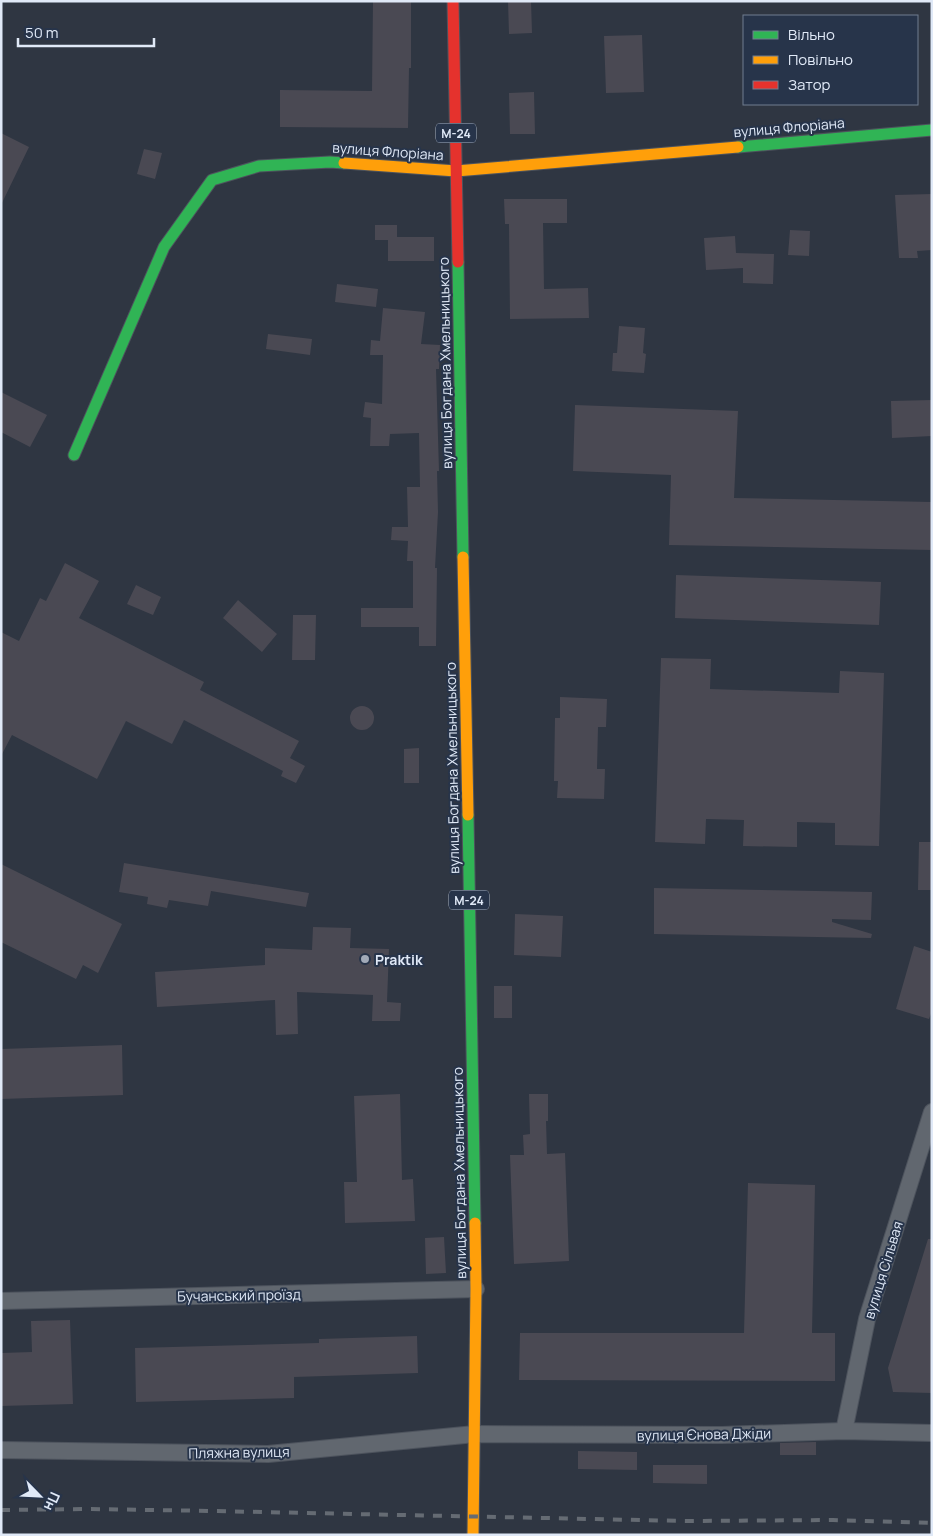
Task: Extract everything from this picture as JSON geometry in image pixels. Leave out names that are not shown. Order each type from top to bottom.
[{"type":"main road","name":"вулиця Богдана Хмельницького","points":[[453,1],[476,1288],[473,1535]]},
{"type":"main road","name":"вулиця Флоріана","points":[[74,455],[164,247],[212,180],[259,166],[330,162],[456,171],[932,130]]},
{"type":"street","name":"вулиця Сільвая","points":[[844,1430],[867,1319],[932,1112]]},
{"type":"street","name":"Бучанський проїзд","points":[[1,1301],[476,1288]]},
{"type":"street","name":"вулиця Єнова Джіди","points":[[475,1434],[722,1435],[844,1430],[932,1433]]},
{"type":"street","name":"Пляжна вулиця","points":[[1,1450],[268,1454],[475,1434]]},
{"type":"building","points":[[373,1],[411,1],[411,68],[409,68],[408,128],[280,127],[280,90],[372,91]]},
{"type":"building","points":[[508,1],[531,1],[532,33],[509,34]]},
{"type":"building","points":[[642,35],[644,92],[606,93],[604,36]]},
{"type":"building","points":[[534,92],[535,134],[510,134],[509,93]]},
{"type":"building","points":[[1,133],[29,147],[1,205]]},
{"type":"building","points":[[144,149],[162,153],[155,179],[137,174]]},
{"type":"building","points":[[932,194],[932,250],[917,251],[918,258],[899,258],[895,195]]},
{"type":"building","points":[[504,199],[567,199],[567,223],[543,223],[544,289],[588,288],[589,318],[510,319],[509,224],[505,224]]},
{"type":"building","points":[[375,225],[397,225],[397,237],[434,237],[434,261],[388,261],[388,240],[375,240]]},
{"type":"building","points":[[790,230],[810,231],[809,256],[788,255]]},
{"type":"building","points":[[735,236],[736,253],[774,254],[773,284],[743,283],[743,268],[706,270],[704,238]]},
{"type":"building","points":[[337,284],[378,289],[376,307],[335,302]]},
{"type":"building","points":[[383,308],[425,312],[421,344],[440,345],[439,369],[436,369],[439,471],[437,471],[438,512],[435,568],[437,568],[436,646],[419,646],[419,627],[361,627],[361,608],[413,608],[413,561],[407,561],[408,541],[391,540],[392,527],[408,527],[407,487],[420,487],[419,433],[390,434],[389,446],[370,446],[371,418],[363,417],[365,402],[382,404],[383,355],[370,355],[371,340],[380,341]]},
{"type":"building","points":[[619,326],[645,328],[643,353],[646,354],[644,373],[612,371],[613,353],[617,353]]},
{"type":"building","points":[[268,334],[312,339],[310,355],[266,349]]},
{"type":"building","points":[[1,392],[47,415],[30,447],[1,432]]},
{"type":"building","points":[[932,400],[932,436],[892,438],[891,401]]},
{"type":"building","points":[[575,405],[738,411],[734,498],[932,502],[932,550],[669,545],[671,475],[573,471]]},
{"type":"building","points":[[65,563],[99,581],[79,618],[204,682],[200,690],[299,741],[290,758],[305,766],[296,783],[281,776],[283,771],[184,720],[172,744],[126,721],[97,779],[12,735],[1,756],[1,632],[19,641],[40,598],[46,601]]},
{"type":"building","points":[[676,575],[881,582],[879,625],[675,618]]},
{"type":"building","points":[[136,585],[161,597],[153,615],[127,604]]},
{"type":"building","points":[[238,600],[277,634],[262,652],[223,618]]},
{"type":"building","points":[[293,615],[316,615],[315,660],[292,660]]},
{"type":"building","points":[[661,658],[711,659],[710,689],[839,693],[840,671],[884,673],[879,846],[835,845],[835,823],[797,822],[797,847],[743,846],[744,820],[706,819],[705,844],[655,842]]},
{"type":"building","points":[[560,697],[607,699],[606,727],[598,727],[597,769],[605,769],[604,799],[557,798],[558,781],[554,781],[555,718],[560,718]]},
{"type":"building","points":[[362,706],[370,710],[374,718],[370,726],[362,730],[354,726],[350,718],[354,710]]},
{"type":"building","points":[[419,748],[419,783],[404,783],[404,749]]},
{"type":"building","points":[[919,842],[932,842],[932,890],[918,890]]},
{"type":"building","points":[[124,863],[309,893],[306,907],[211,891],[208,906],[169,900],[167,908],[147,904],[148,897],[119,892]]},
{"type":"building","points":[[1,864],[122,924],[98,973],[83,965],[76,979],[1,942]]},
{"type":"building","points":[[654,888],[872,892],[871,920],[832,919],[832,922],[872,934],[871,938],[654,934]]},
{"type":"building","points":[[515,914],[563,916],[561,957],[514,955]]},
{"type":"building","points":[[313,927],[351,928],[350,948],[389,949],[387,1002],[401,1003],[400,1021],[372,1021],[373,995],[297,992],[298,1034],[276,1035],[275,1000],[157,1007],[155,972],[265,965],[265,948],[312,950]]},
{"type":"building","points":[[914,946],[932,952],[932,1011],[929,1019],[896,1009]]},
{"type":"building","points":[[494,986],[512,986],[512,1018],[494,1018]]},
{"type":"building","points":[[122,1045],[123,1095],[1,1099],[1,1049]]},
{"type":"building","points":[[400,1094],[402,1180],[413,1179],[415,1221],[345,1223],[344,1182],[357,1182],[354,1096]]},
{"type":"building","points":[[529,1094],[548,1094],[548,1121],[546,1121],[547,1154],[565,1153],[569,1261],[514,1264],[510,1155],[524,1155],[523,1135],[530,1134]]},
{"type":"building","points":[[748,1183],[815,1185],[812,1333],[835,1333],[835,1381],[519,1380],[520,1333],[744,1333]]},
{"type":"building","points":[[444,1237],[446,1273],[426,1274],[425,1238]]},
{"type":"building","points":[[928,1239],[932,1239],[932,1393],[893,1392],[888,1368]]},
{"type":"building","points":[[70,1320],[73,1404],[1,1406],[1,1353],[32,1352],[31,1321]]},
{"type":"building","points":[[417,1336],[418,1373],[294,1377],[294,1398],[136,1402],[135,1348],[319,1343],[319,1339]]},
{"type":"building","points":[[816,1442],[816,1455],[780,1455],[780,1443]]},
{"type":"building","points":[[578,1451],[637,1452],[637,1470],[578,1469]]},
{"type":"building","points":[[653,1465],[707,1465],[707,1484],[653,1483]]},
{"type":"railway","points":[[1,1510],[91,1509],[686,1521],[833,1520],[932,1523]]},
{"type":"traffic: fast","points":[[738,147],[932,130]]},
{"type":"traffic: fast","points":[[74,455],[164,247],[212,180],[259,166],[344,163]]},
{"type":"traffic: fast","points":[[458,262],[463,557]]},
{"type":"traffic: fast","points":[[468,815],[475,1223]]},
{"type":"traffic: slow","points":[[344,163],[456,171],[738,147]]},
{"type":"traffic: slow","points":[[463,557],[468,815]]},
{"type":"traffic: slow","points":[[473,1535],[475,1223]]},
{"type":"traffic: jam","points":[[453,1],[458,262]]},
{"type":"place","name":"Praktik","points":[[365,959]]}]
